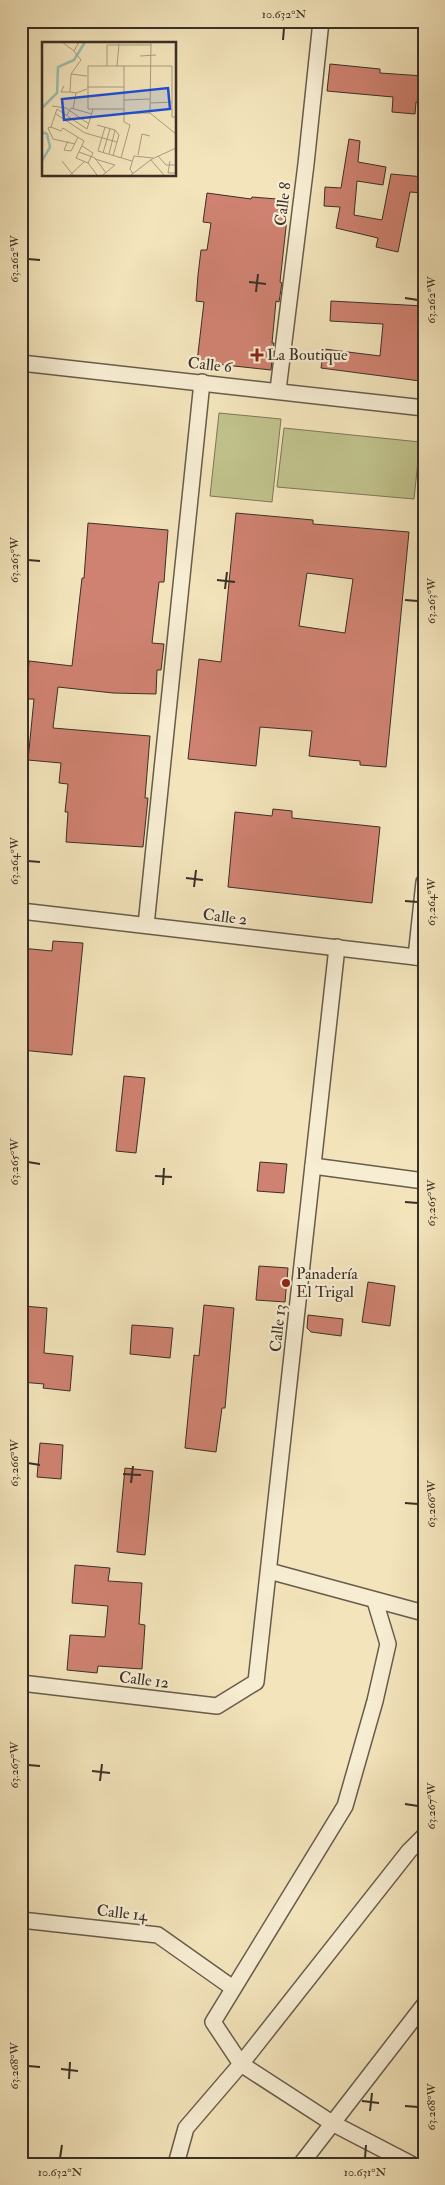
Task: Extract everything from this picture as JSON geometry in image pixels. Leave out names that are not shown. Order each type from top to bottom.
[{"type":"street","name":"Calle 8","points":[[278,390],[306,164],[321,21]]},
{"type":"street","name":"Calle 6","points":[[21,363],[278,390],[424,408]]},
{"type":"street","points":[[146,925],[202,382]]},
{"type":"street","points":[[420,957],[424,882]]},
{"type":"street","name":"Calle 2","points":[[21,911],[420,957]]},
{"type":"street","name":"Calle 13","points":[[256,1682],[337,947]]},
{"type":"street","points":[[313,1166],[424,1181]]},
{"type":"street","points":[[269,1571],[424,1613]]},
{"type":"street","points":[[375,1601],[388,1644],[375,1701],[345,1806],[213,2022],[241,2064],[332,2123],[411,2164]]},
{"type":"street","name":"Calle 12","points":[[21,1683],[217,1706],[256,1682]]},
{"type":"street","points":[[176,2164],[186,2128],[241,2064],[409,1852],[424,1836]]},
{"type":"street","name":"Calle 14","points":[[21,1920],[158,1935],[233,1988]]},
{"type":"street","points":[[301,2164],[424,2006]]},
{"type":"green space","points":[[219,413],[281,419],[272,502],[210,496]]},
{"type":"green space","points":[[284,428],[420,442],[414,499],[277,487]]},
{"type":"building","points":[[330,64],[380,69],[380,73],[424,76],[424,103],[416,102],[415,114],[392,112],[393,97],[327,91]]},
{"type":"building","points":[[349,139],[360,141],[358,162],[386,167],[383,185],[357,181],[354,215],[382,220],[391,174],[424,177],[424,193],[410,192],[398,252],[376,247],[378,238],[336,228],[340,207],[324,206],[325,187],[341,188]]},
{"type":"building","points":[[207,193],[251,199],[252,197],[289,200],[280,282],[282,283],[279,302],[276,301],[271,370],[197,362],[204,302],[196,301],[198,275],[201,250],[207,250],[211,223],[203,222]]},
{"type":"building","points":[[331,301],[424,306],[424,348],[420,381],[321,368],[324,349],[380,356],[383,324],[330,321]]},
{"type":"building","points":[[236,513],[313,520],[313,524],[409,532],[386,767],[360,765],[360,761],[309,756],[312,731],[260,727],[256,766],[188,759],[199,659],[221,662]],"holes":[[[307,573],[353,579],[345,633],[299,626]]]},
{"type":"building","points":[[88,523],[168,530],[164,582],[159,582],[152,643],[164,644],[161,670],[157,670],[156,694],[113,693],[58,687],[53,728],[150,736],[145,798],[148,798],[143,847],[66,842],[68,812],[65,812],[68,784],[59,783],[61,763],[28,760],[34,699],[26,699],[29,661],[72,666],[82,578],[84,578]]},
{"type":"building","points":[[273,809],[292,811],[292,818],[380,827],[372,903],[228,887],[235,812],[272,816]]},
{"type":"building","points":[[53,941],[83,943],[72,1055],[21,1050],[21,948],[52,951]]},
{"type":"building","points":[[124,1076],[145,1078],[136,1153],[116,1151]]},
{"type":"building","points":[[260,1162],[287,1164],[284,1193],[257,1191]]},
{"type":"building","points":[[259,1266],[288,1268],[285,1302],[256,1300]]},
{"type":"building","points":[[368,1282],[395,1286],[390,1326],[362,1322]]},
{"type":"building","points":[[204,1305],[234,1308],[225,1408],[222,1408],[216,1452],[185,1448],[194,1355],[199,1356]]},
{"type":"building","points":[[23,1306],[47,1308],[44,1353],[73,1356],[70,1391],[43,1388],[44,1384],[21,1382]]},
{"type":"building","points":[[308,1315],[343,1319],[341,1336],[311,1332],[307,1328]]},
{"type":"building","points":[[132,1325],[173,1328],[170,1358],[130,1354]]},
{"type":"building","points":[[40,1443],[63,1445],[61,1479],[37,1477]]},
{"type":"building","points":[[125,1468],[153,1471],[145,1555],[117,1552]]},
{"type":"building","points":[[75,1565],[110,1568],[108,1581],[142,1583],[139,1624],[145,1625],[142,1669],[98,1666],[97,1673],[67,1670],[70,1635],[105,1637],[108,1606],[72,1603]]},
{"type":"place","name":"La Boutique","points":[[257,355]]},
{"type":"place","name":"Panadería El Trigal","points":[[286,1283]]}]
